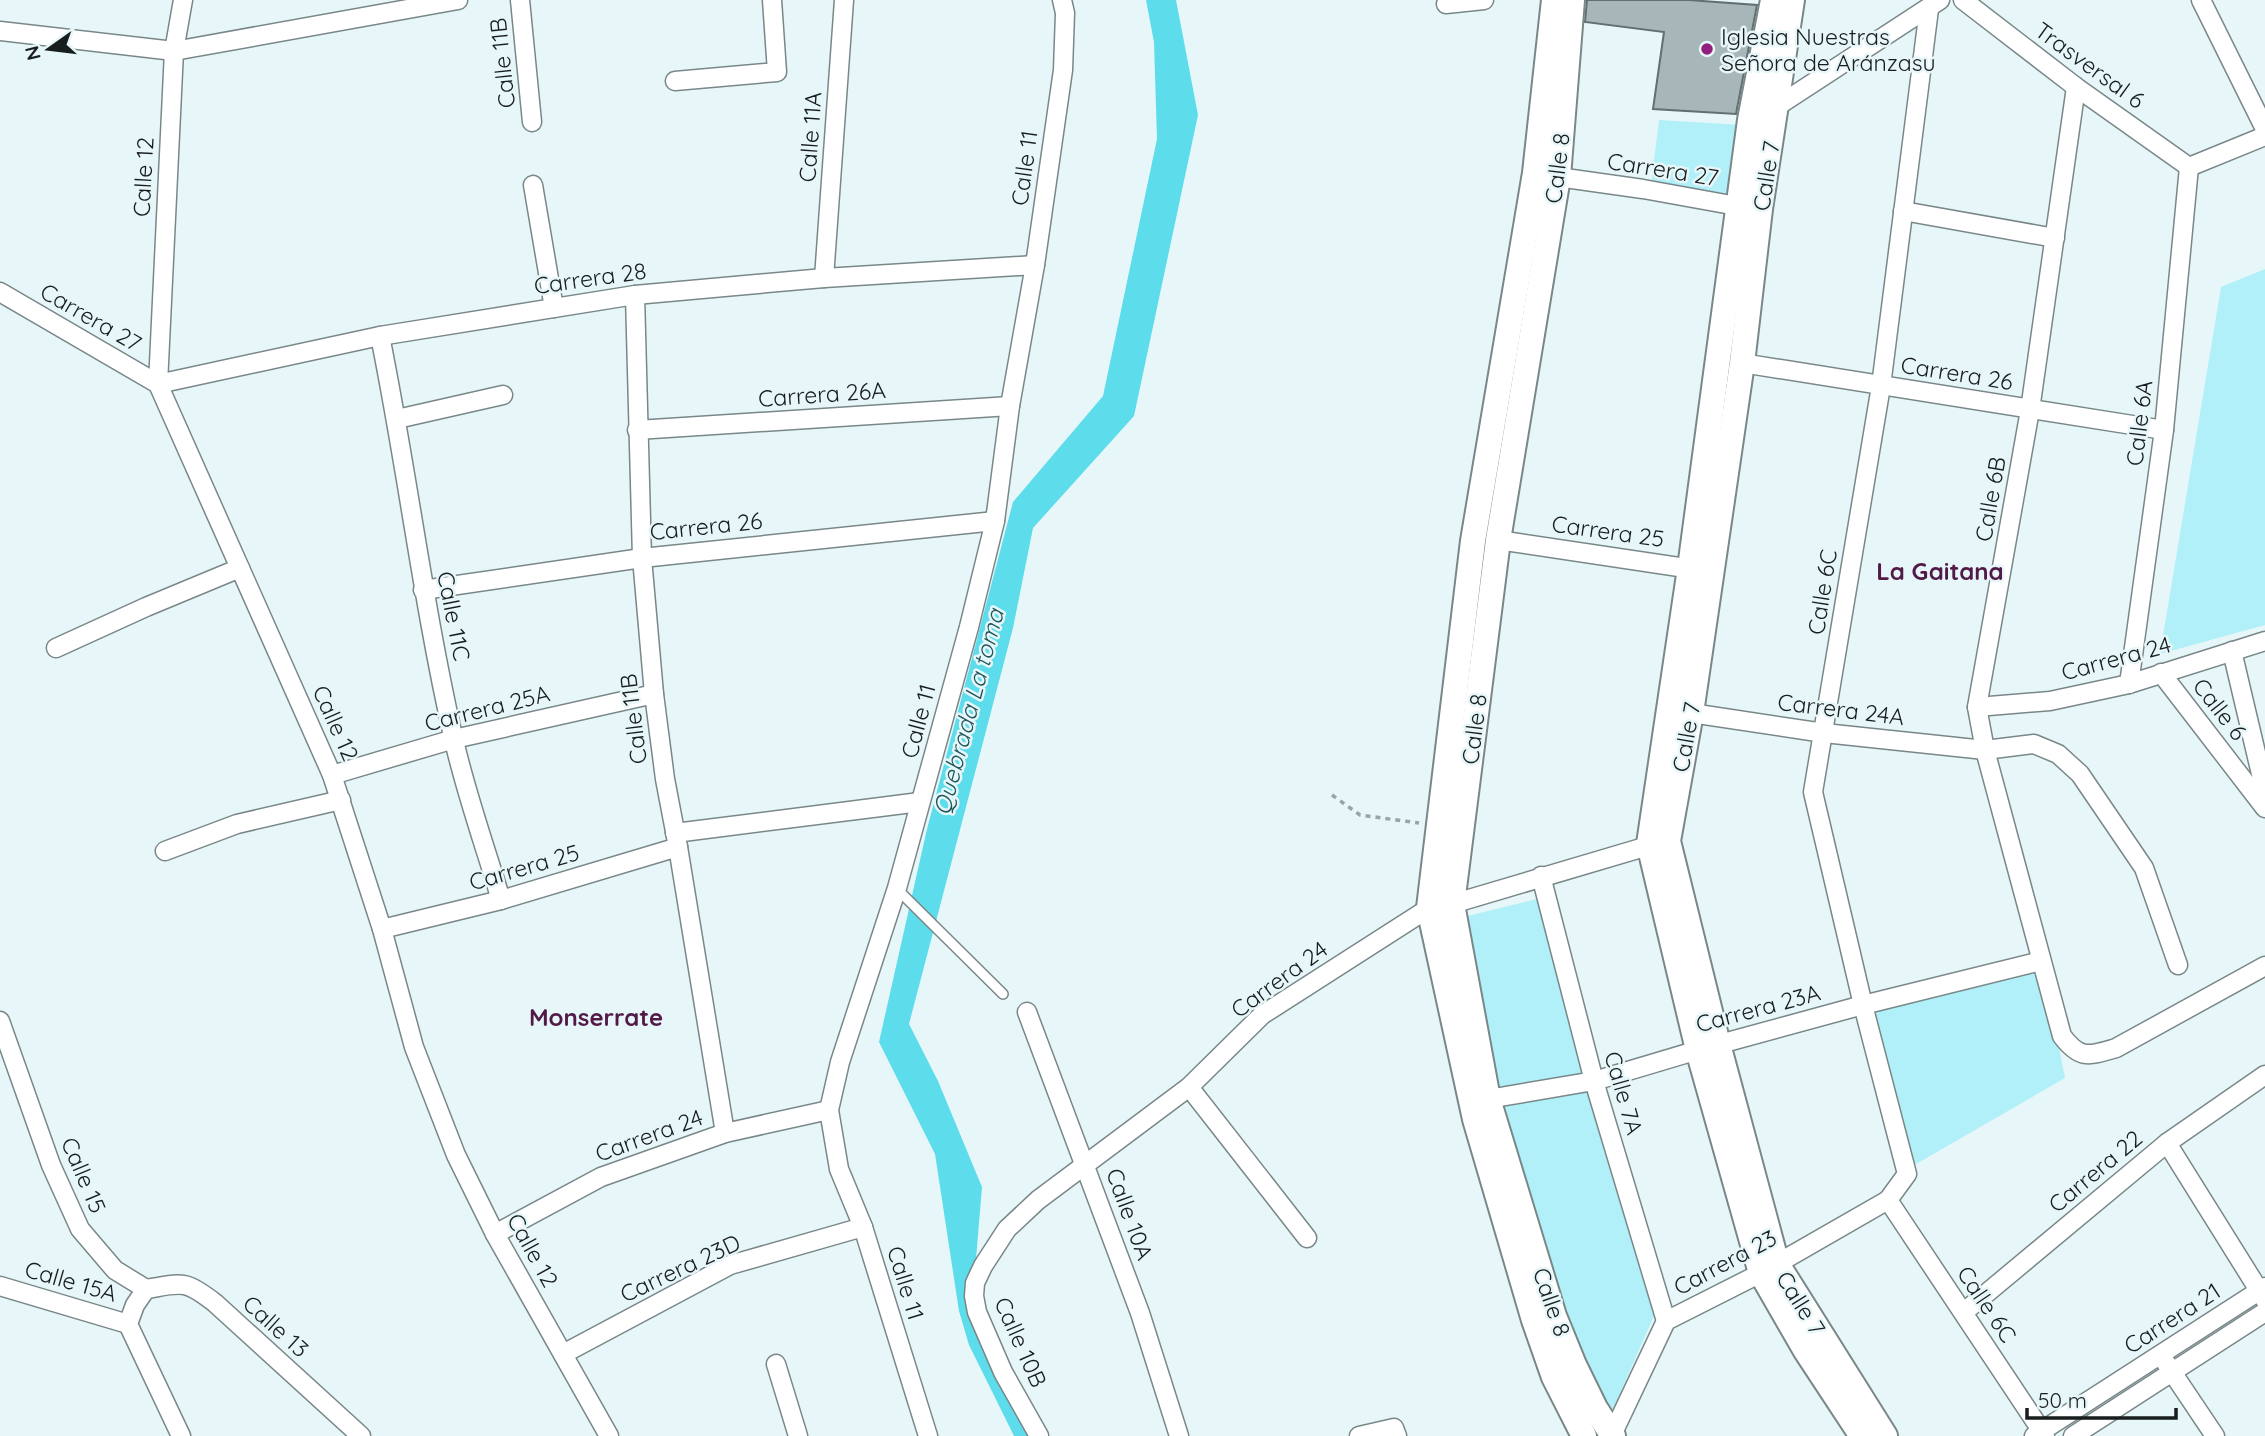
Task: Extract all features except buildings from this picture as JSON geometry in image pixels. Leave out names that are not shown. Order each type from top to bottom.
[{"type":"main road","name":"Calle 8","points":[[1554,0],[1535,173],[1473,541],[1439,825],[1440,906],[1475,1119],[1534,1320],[1554,1377],[1584,1436]]},
{"type":"main road","name":"Calle 8","points":[[1572,0],[1558,177],[1440,906],[1488,1099],[1554,1316],[1595,1408],[1613,1436]]},
{"type":"main road","name":"Calle 7","points":[[1658,842],[1691,713],[1701,570],[1742,363],[1750,120],[1773,0]]},
{"type":"main road","name":"Calle 7","points":[[1792,0],[1776,109],[1749,208],[1701,570],[1658,842],[1708,1047],[1769,1268],[1806,1351],[1862,1436]]},
{"type":"main road","name":"Calle 7","points":[[1769,1268],[1885,1436]]},
{"type":"street","name":"Calle 12","points":[[183,0],[174,51],[158,384],[332,775],[382,929],[414,1047],[456,1155],[495,1234],[610,1436]]},
{"type":"street","points":[[0,31],[174,51],[458,0]]},
{"type":"street","name":"Calle 11B","points":[[520,0],[533,121]]},
{"type":"street","points":[[675,81],[777,72],[772,0]]},
{"type":"street","name":"Calle 11A","points":[[824,278],[845,0]]},
{"type":"street","name":"Calle 11","points":[[928,1436],[863,1227],[839,1169],[829,1110],[840,1062],[897,888],[966,639],[995,521],[1010,406],[1035,264],[1063,70],[1065,13],[1062,0]]},
{"type":"street","points":[[1446,4],[1484,0]]},
{"type":"street","name":"Trasversal 6","points":[[1964,0],[2076,87],[2189,167]]},
{"type":"street","points":[[2201,0],[2265,129]]},
{"type":"street","points":[[1750,120],[1776,109],[1935,4]]},
{"type":"street","name":"Calle 6C","points":[[1907,1174],[1812,792],[1881,386],[1903,211],[1935,4]]},
{"type":"street","name":"Calle 6B","points":[[2076,87],[2031,410],[1977,707],[1985,750],[2062,1035],[2072,1049],[2081,1054],[2094,1055],[2116,1048],[2265,966]]},
{"type":"street","points":[[2189,167],[2265,136]]},
{"type":"street","name":"Calle 6A","points":[[2129,684],[2165,430],[2189,167]]},
{"type":"street","name":"Carrera 27","points":[[1558,177],[1749,208]]},
{"type":"street","points":[[533,185],[554,308]]},
{"type":"street","points":[[1903,211],[2055,238]]},
{"type":"street","name":"Carrera 28","points":[[158,384],[380,336],[635,295],[824,278],[1035,264]]},
{"type":"street","name":"Carrera 27","points":[[0,292],[158,384]]},
{"type":"street","name":"Calle 11B","points":[[635,295],[642,558],[654,694],[665,779],[725,1133]]},
{"type":"street","name":"Calle 11C","points":[[380,336],[397,419],[423,590],[454,739],[500,900]]},
{"type":"street","name":"Carrera 26","points":[[1742,363],[2165,430]]},
{"type":"street","points":[[397,419],[503,395]]},
{"type":"street","name":"Carrera 26A","points":[[637,430],[1010,406]]},
{"type":"street","name":"Carrera 26","points":[[423,590],[642,558],[995,521]]},
{"type":"street","name":"Carrera 25","points":[[1498,540],[1701,570]]},
{"type":"street","points":[[56,648],[240,568]]},
{"type":"street","name":"Carrera 24","points":[[1977,707],[2050,701],[2129,684],[2265,641]]},
{"type":"street","points":[[2232,651],[2265,791]]},
{"type":"street","name":"Calle 6","points":[[2161,673],[2265,808]]},
{"type":"street","name":"Carrera 25A","points":[[332,775],[454,739],[654,694]]},
{"type":"street","name":"Carrera 24A","points":[[1691,713],[1824,733],[1985,750]]},
{"type":"street","points":[[1985,750],[2034,744],[2058,754],[2080,774],[2144,868],[2179,965]]},
{"type":"street","points":[[165,851],[237,824],[341,800]]},
{"type":"street","name":"Carrera 25","points":[[382,929],[500,900],[677,840],[920,802]]},
{"type":"street","name":"Carrera 24","points":[[983,1266],[1007,1229],[1038,1200],[1189,1087],[1262,1015],[1440,906],[1658,842]]},
{"type":"street","name":"Calle 7A","points":[[1541,876],[1594,1081],[1666,1321]]},
{"type":"street","name":"Carrera 23A","points":[[1488,1099],[1594,1081],[1863,1005],[2041,961]]},
{"type":"street","name":"Calle 10A","points":[[1027,1012],[1140,1313],[1178,1436]]},
{"type":"street","name":"Calle 15","points":[[0,1021],[51,1165],[79,1229],[115,1270],[146,1289]]},
{"type":"street","name":"Carrera 22","points":[[1964,1312],[2167,1143],[2265,1075]]},
{"type":"street","points":[[1189,1087],[1307,1238]]},
{"type":"street","name":"Carrera 24","points":[[495,1234],[601,1177],[725,1133],[829,1110]]},
{"type":"street","points":[[2167,1143],[2263,1292]]},
{"type":"street","name":"Carrera 23","points":[[1613,1436],[1666,1321],[1769,1268],[1888,1200],[1907,1174]]},
{"type":"street","name":"Calle 6C","points":[[1888,1200],[1964,1312],[2040,1434]]},
{"type":"street","name":"Carrera 23D","points":[[563,1353],[730,1265],[863,1227]]},
{"type":"street","name":"Calle 10B","points":[[983,1266],[975,1283],[977,1312],[1003,1372],[1039,1436]]},
{"type":"street","name":"Calle 13","points":[[146,1289],[178,1284],[193,1286],[361,1436]]},
{"type":"street","name":"Calle 15A","points":[[0,1286],[128,1324]]},
{"type":"street","points":[[146,1289],[135,1304],[128,1324],[181,1436]]},
{"type":"street","name":"Carrera 21","points":[[2040,1434],[2161,1354],[2263,1292]]},
{"type":"street","name":"Carrera 21","points":[[2073,1436],[2265,1311]]},
{"type":"street","points":[[2161,1354],[2215,1436]]},
{"type":"street","points":[[776,1364],[798,1436]]},
{"type":"street","points":[[1359,1436],[1395,1432]]},
{"type":"lane","points":[[897,888],[1003,994]]},
{"type":"path","points":[[1332,795],[1360,815],[1439,825]]},
{"type":"shaded area","points":[[1659,120],[1743,125],[1733,199],[1651,185]]},
{"type":"shaded area","points":[[2265,269],[2265,625],[2160,654],[2221,287]]},
{"type":"shaded area","points":[[1537,899],[1586,1087],[1654,1316],[1613,1409],[1601,1397],[1562,1312],[1500,1097],[1463,917]]},
{"type":"shaded area","points":[[2038,966],[2065,1078],[1911,1167],[1870,1008]]},
{"type":"water","name":"Quebrada La toma","points":[[1146,0],[1176,0],[1198,115],[1134,416],[1033,528],[1013,628],[909,1024],[938,1081],[982,1187],[972,1307],[1032,1436],[1014,1436],[969,1345],[959,1311],[935,1154],[879,1042],[927,829],[1013,502],[1103,396],[1157,139],[1154,42]]},
{"type":"place","name":"Iglesia Nuestras Señora de Aránzasu","points":[[1707,49]]},
{"type":"district","name":"La Gaitana","points":[[1940,571]]},
{"type":"district","name":"Monserrate","points":[[596,1017]]}]
